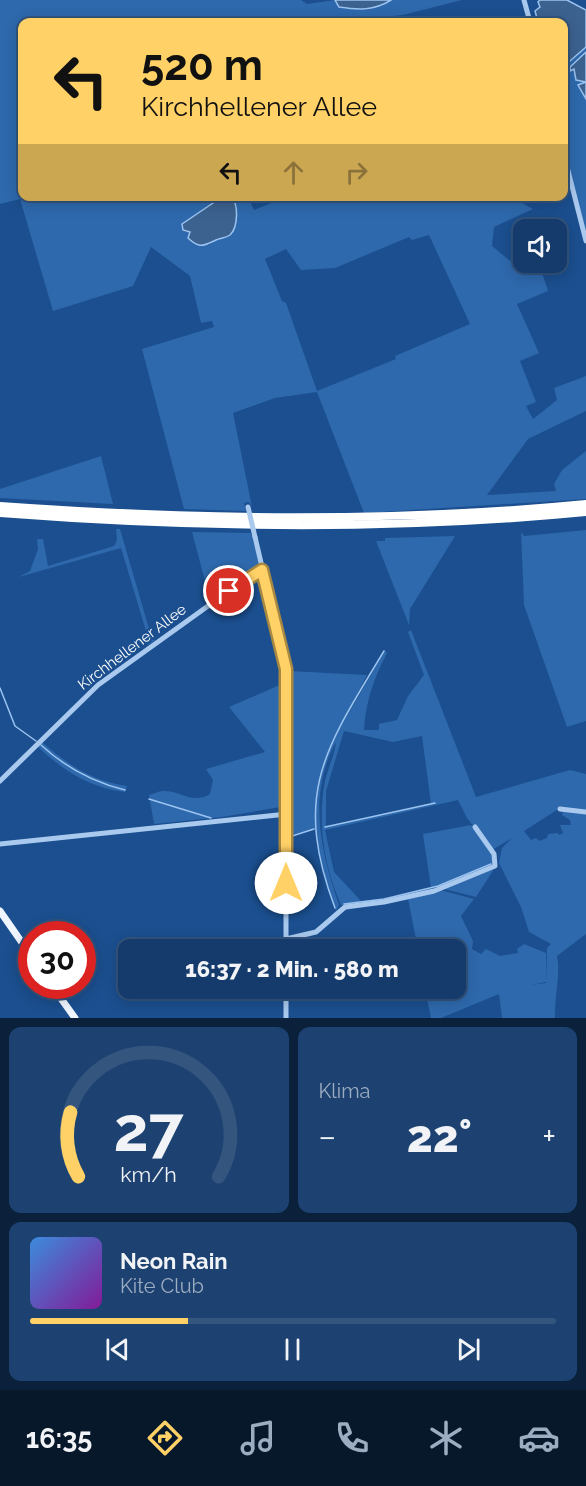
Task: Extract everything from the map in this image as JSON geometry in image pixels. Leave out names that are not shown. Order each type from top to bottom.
[{"type":"highway","points":[[0,506],[184,516],[283,518],[439,515],[586,504]]},
{"type":"highway","points":[[0,513],[184,524],[283,526],[405,524],[586,512]]},
{"type":"main road","points":[[0,911],[18,937]]},
{"type":"main road","points":[[61,999],[75,1018]]},
{"type":"street","points":[[524,0],[529,18]]},
{"type":"street","points":[[568,170],[586,241]]},
{"type":"street","points":[[248,507],[286,669],[286,939],[316,932],[345,907],[384,902],[434,891],[495,866],[494,854],[475,827]]},
{"type":"street","name":"Kirchhellener Allee","points":[[0,781],[98,685],[247,578],[262,570]]},
{"type":"street","points":[[560,809],[586,812]]},
{"type":"street","points":[[0,844],[287,814]]},
{"type":"street","points":[[285,1018],[286,999]]},
{"type":"shaded area","points":[[0,0],[301,0],[307,4],[335,0],[342,8],[366,10],[380,7],[391,0],[462,0],[403,15],[375,18],[18,18],[18,200],[0,204]]},
{"type":"shaded area","points":[[335,0],[391,0],[372,8],[359,9],[339,7]]},
{"type":"shaded area","points":[[540,0],[567,0],[586,10],[586,47],[570,61],[568,60],[568,18],[537,18],[535,11],[540,7],[538,2]]},
{"type":"shaded area","points":[[586,47],[586,52],[570,67],[571,71],[574,69],[576,80],[586,82],[578,85],[586,99],[586,233],[568,164],[568,60]]},
{"type":"shaded area","points":[[586,52],[586,82],[576,80],[574,69],[570,71],[570,67]]},
{"type":"shaded area","points":[[586,82],[586,99],[578,85]]},
{"type":"shaded area","points":[[21,201],[216,201],[182,224],[185,232],[190,232],[189,235],[209,245],[233,230],[237,208],[234,201],[250,201],[254,210],[276,201],[522,201],[520,202],[533,209],[494,227],[492,246],[513,263],[513,273],[542,273],[548,291],[517,304],[539,353],[520,361],[536,402],[526,406],[533,419],[557,400],[554,388],[586,376],[586,411],[528,439],[487,495],[556,491],[554,484],[562,470],[586,451],[586,499],[364,513],[317,392],[275,398],[233,413],[252,507],[249,502],[244,503],[246,511],[184,509],[142,349],[214,327],[212,321],[201,323],[190,276],[151,247],[133,286],[53,311]],"holes":[[[429,235],[470,324],[395,356],[396,359],[317,391],[286,303],[282,301],[265,259],[286,249],[301,270],[335,268],[409,237],[412,240]]]},
{"type":"shaded area","points":[[216,201],[234,201],[235,227],[227,237],[199,245],[188,238],[190,232],[183,230],[182,224]]},
{"type":"shaded area","points":[[101,456],[113,504],[0,498],[0,489]]},
{"type":"shaded area","points":[[116,529],[120,529],[152,639],[155,640],[148,645],[149,641],[121,548],[19,577],[30,571],[38,549],[37,539],[43,539],[48,566],[114,546],[117,540]]},
{"type":"shaded area","points":[[586,530],[586,721],[567,727],[524,605],[521,532],[524,536]]},
{"type":"shaded area","points":[[192,532],[251,533],[259,563],[210,600]]},
{"type":"shaded area","points":[[455,536],[410,609],[409,625],[376,541],[385,541],[385,538]]},
{"type":"shaded area","points":[[411,630],[476,797],[570,770],[586,774],[586,810],[560,808],[524,831],[531,840],[536,838],[539,841],[547,838],[548,834],[560,835],[563,833],[560,825],[571,825],[570,820],[562,815],[563,811],[586,813],[586,934],[557,956],[555,1018],[502,1018],[499,994],[441,1018],[431,1018],[427,999],[466,999],[466,939],[416,939],[408,899],[346,910],[345,908],[363,904],[341,905],[330,875],[339,905],[336,911],[323,871],[315,829],[291,835],[289,671],[367,675],[338,731],[385,651],[387,653],[369,699],[364,730],[379,730],[379,724],[397,720],[408,696],[424,675],[408,632]],"holes":[[[344,731],[393,742],[422,736],[431,804],[326,827],[326,791]],[[336,742],[325,781],[322,813],[326,860],[330,875],[327,865],[322,844],[319,803],[327,762]],[[458,800],[467,818],[492,850],[512,838],[502,848],[499,863],[521,907],[529,932],[551,944],[547,948],[546,983],[531,985],[546,982],[546,953],[524,944],[517,949],[518,953],[500,956],[486,949],[481,954],[472,949],[473,941],[461,916],[474,899],[440,890],[406,896],[419,893],[494,863],[492,852],[471,825],[423,834],[431,888],[384,899],[361,901],[334,872],[325,830]]]},
{"type":"shaded area","points":[[282,684],[280,807],[222,817],[154,824],[149,795],[169,791],[192,798],[204,797],[210,794],[213,780],[206,769],[265,752],[229,707]]},
{"type":"shaded area","points":[[42,742],[81,771],[114,784],[127,786],[125,792],[100,787],[78,777],[38,747]]},
{"type":"shaded area","points":[[494,869],[476,897],[444,889]]},
{"type":"waterway","points":[[335,908],[322,868],[316,833],[316,802],[321,773],[345,716],[384,651]]},
{"type":"waterway","points":[[0,688],[15,726],[36,741]]},
{"type":"waterway","points":[[41,745],[60,761],[80,773],[101,783],[125,790]]},
{"type":"waterway","points":[[149,799],[211,818]]},
{"type":"waterway","points":[[325,827],[435,803]]},
{"type":"waterway","points":[[289,837],[314,829]]},
{"type":"waterway","points":[[344,904],[384,899],[438,886],[491,864]]},
{"type":"route","points":[[229,591],[262,570],[285,663],[287,680],[286,883]]}]
